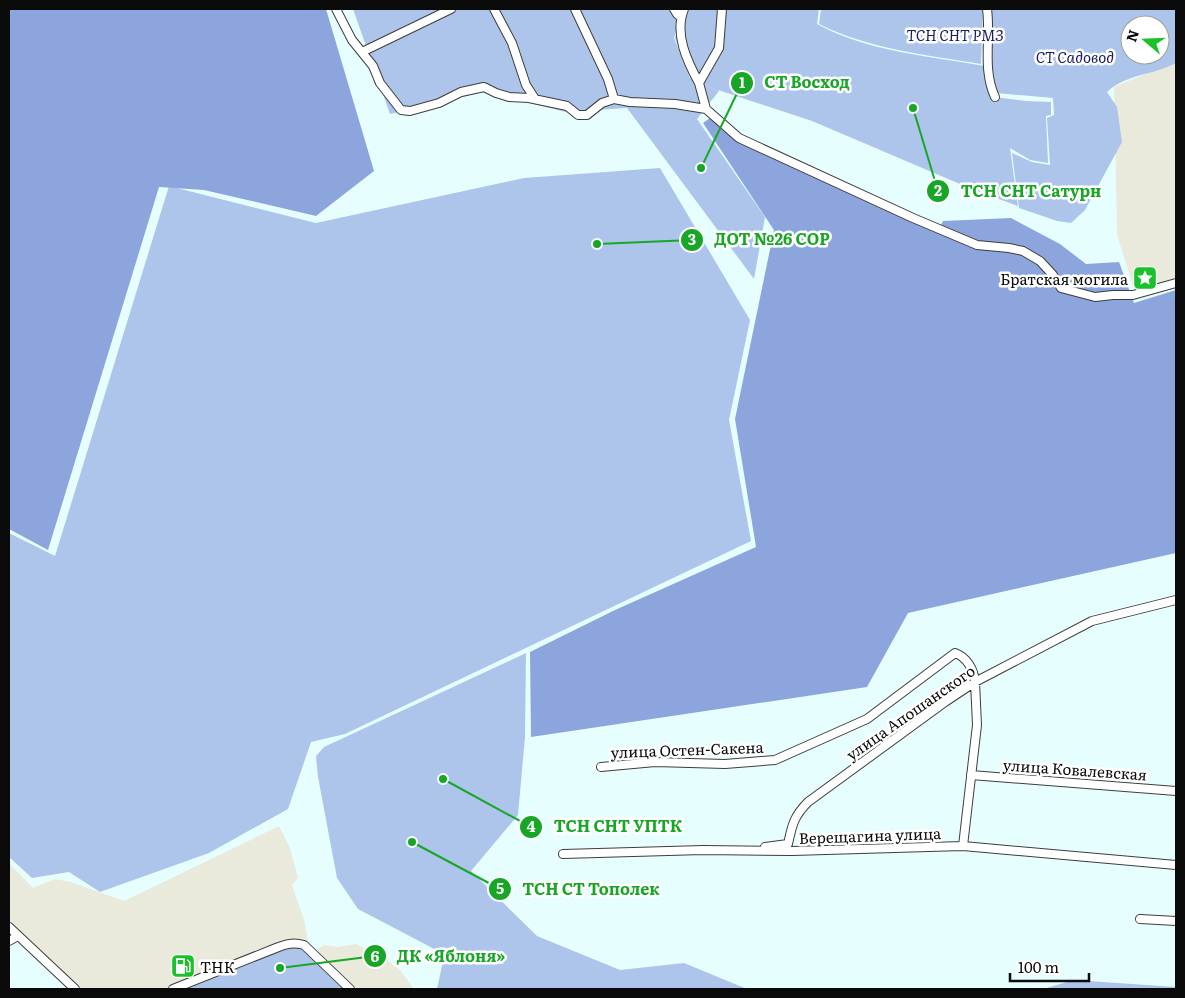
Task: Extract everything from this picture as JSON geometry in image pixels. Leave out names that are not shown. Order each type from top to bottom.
[{"type":"street","points":[[336,9],[352,40],[373,66],[380,83],[401,110],[410,111],[438,103],[461,92],[484,87],[509,97],[535,99],[566,106],[578,115],[587,115],[602,103],[614,99],[630,102],[675,104],[706,109]]},
{"type":"street","points":[[362,52],[451,9]]},
{"type":"street","points":[[494,9],[512,42],[526,85],[535,99]]},
{"type":"street","points":[[575,9],[608,79],[614,99]]},
{"type":"street","points":[[674,9],[680,17]]},
{"type":"street","points":[[684,9],[680,17],[681,42],[698,83],[706,109],[739,138],[913,218],[977,245],[1023,251],[1040,261],[1053,275],[1061,288],[1095,296],[1133,295],[1176,283]]},
{"type":"street","points":[[698,83],[719,48],[722,9]]},
{"type":"street","points":[[987,9],[989,26],[987,67],[991,88],[995,96]]},
{"type":"street","name":"улица Апошанского","points":[[741,850],[788,844],[791,827],[797,813],[808,802],[975,682],[1092,621],[1176,600]]},
{"type":"street","name":"улица Остен-Сакена","points":[[601,767],[655,762],[725,764],[774,760],[867,719],[954,653],[967,661],[975,682]]},
{"type":"street","points":[[963,846],[977,725],[975,682]]},
{"type":"street","name":"улица Ковалевская","points":[[971,775],[1176,791]]},
{"type":"street","name":"Верещагина улица","points":[[563,854],[703,850],[840,850],[963,846],[1176,865]]},
{"type":"street","points":[[1140,919],[1176,921]]},
{"type":"street","points":[[9,927],[75,989]]},
{"type":"street","points":[[9,941],[18,936]]},
{"type":"street","points":[[173,989],[276,948],[297,943],[304,945],[350,989]]},
{"type":"shaded area","points":[[9,9],[326,9],[374,171],[316,216],[204,190],[159,187],[48,550],[9,529]]},
{"type":"shaded area","points":[[1176,61],[1176,278],[1135,292],[1117,235],[1114,87]]},
{"type":"shaded area","points":[[710,118],[743,144],[937,233],[943,221],[1011,218],[1060,244],[1086,264],[1119,262],[1134,303],[1176,290],[1176,553],[908,613],[867,687],[531,737],[530,652],[615,610],[756,547],[735,419],[774,230],[703,123]]},
{"type":"shaded area","points":[[279,826],[290,848],[298,878],[292,885],[305,923],[308,942],[291,942],[173,989],[80,989],[9,920],[9,863],[33,888],[55,879],[71,882],[124,901]]},
{"type":"shaded area","points":[[356,944],[387,960],[400,970],[414,989],[352,989],[330,969],[317,949],[324,945],[338,947]]},
{"type":"green space","points":[[353,9],[683,9],[674,38],[690,78],[716,90],[691,78],[675,38],[684,9],[819,9],[817,24],[857,41],[900,52],[985,66],[995,97],[1051,102],[1051,115],[1046,116],[1048,163],[1030,160],[1010,148],[1018,206],[974,190],[812,121],[718,90],[697,119],[765,217],[754,279],[627,108],[566,112],[484,92],[390,114]]},
{"type":"green space","name":"ТСН СНТ РМЗ","points":[[821,9],[983,9],[981,64],[898,50],[858,40],[819,24]]},
{"type":"green space","name":"СТ Садовод","points":[[986,9],[1176,9],[1176,63],[1159,70],[1131,78],[1107,92],[1117,107],[1122,142],[1085,210],[1071,223],[1057,221],[1019,208],[1012,153],[1032,162],[1050,165],[1047,118],[1054,115],[1053,98],[996,93],[990,68]]},
{"type":"green space","points":[[660,168],[750,320],[729,420],[751,541],[345,734],[311,742],[288,809],[209,853],[100,892],[69,872],[32,878],[9,857],[9,533],[55,556],[169,186],[316,223],[524,178]]},
{"type":"green space","points":[[526,653],[525,737],[518,815],[471,871],[537,936],[620,970],[684,963],[747,989],[437,989],[443,961],[456,956],[440,952],[358,909],[337,878],[318,777],[316,756],[324,747]]},
{"type":"green space","points":[[300,946],[347,989],[186,989],[286,947]]},
{"type":"green space","points":[[1074,980],[1176,987],[1176,989],[1043,989]]},
{"type":"place","name":"ТСН СНТ Сатурн","points":[[913,108]]},
{"type":"place","name":"СТ Восход","points":[[701,168]]},
{"type":"place","name":"ДОТ №26 СОР","points":[[597,244]]},
{"type":"place","name":"Братская могила","points":[[1145,278]]},
{"type":"place","name":"ТСН СНТ УПТК","points":[[443,779]]},
{"type":"place","name":"ТСН СТ Тополек","points":[[412,842]]},
{"type":"place","name":"ТНК","points":[[183,966]]},
{"type":"place","name":"ДК «Яблоня»","points":[[280,968]]}]
